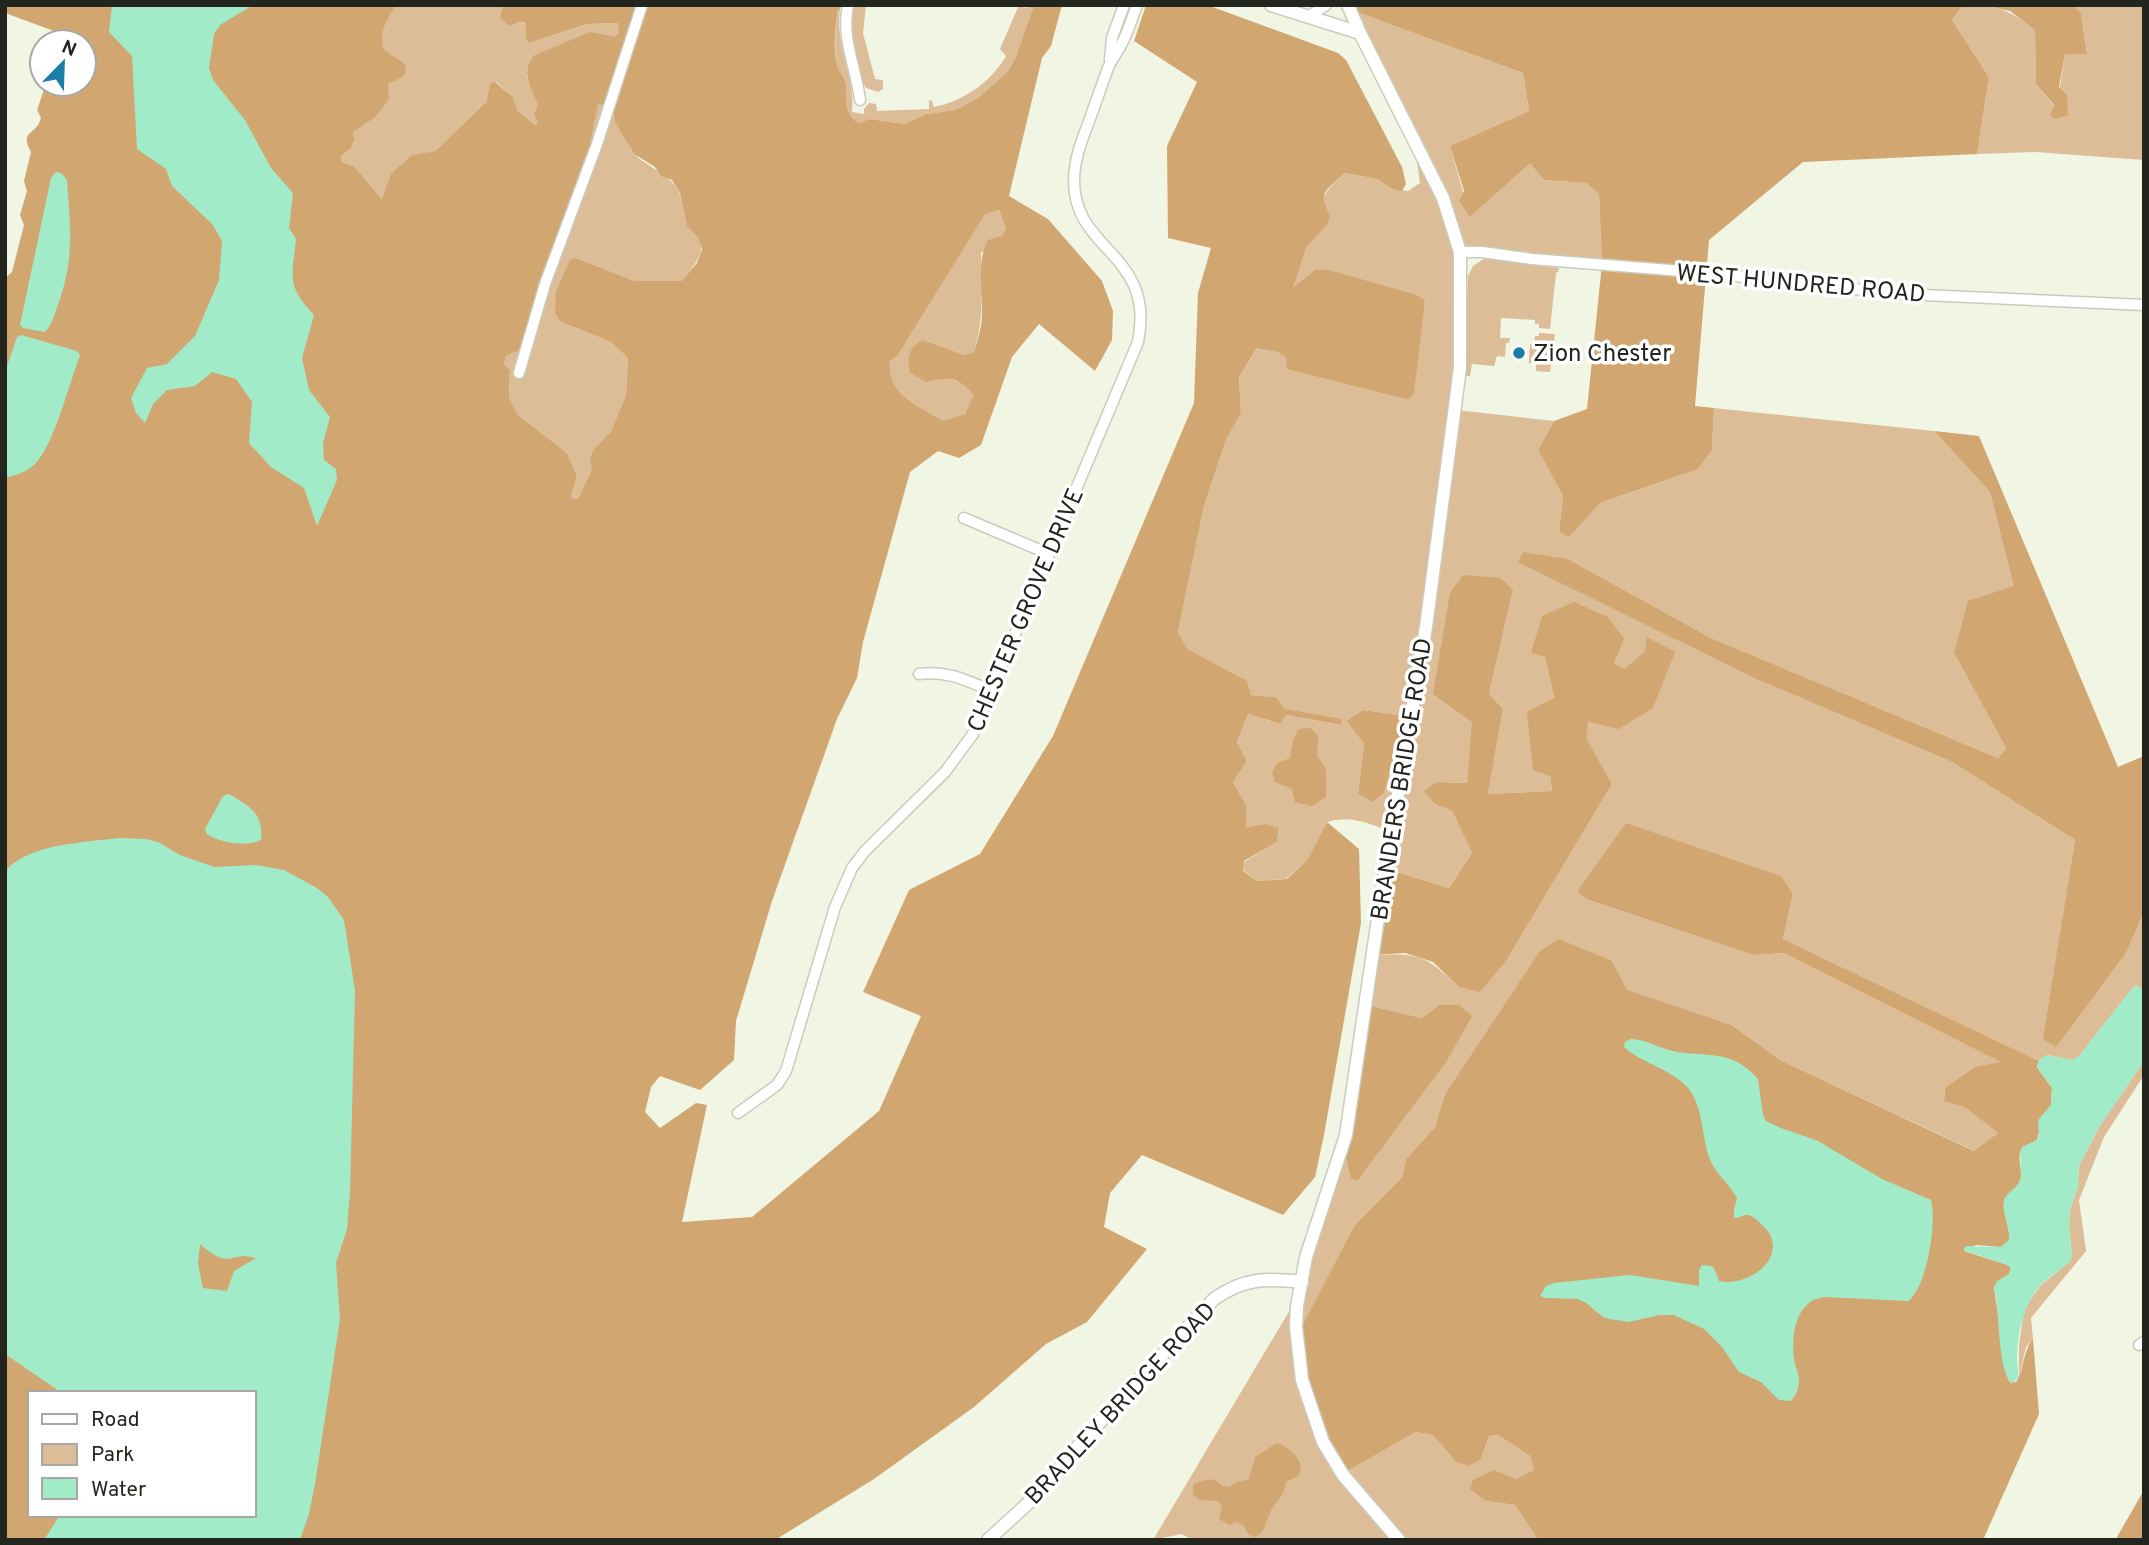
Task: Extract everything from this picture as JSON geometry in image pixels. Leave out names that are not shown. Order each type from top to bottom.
[{"type":"street","points":[[519,373],[545,284],[597,144],[642,5]]},
{"type":"street","points":[[848,5],[846,46],[857,78],[860,100]]},
{"type":"street","name":"CHESTER GROVE DRIVE","points":[[1109,66],[1112,38],[1124,5]]},
{"type":"street","name":"CHESTER GROVE DRIVE","points":[[738,1113],[777,1085],[786,1071],[835,907],[852,868],[958,757],[974,734],[1133,354],[1141,327],[1136,285],[1116,255],[1091,232],[1076,200],[1074,182],[1079,148],[1109,66],[1122,43],[1137,5]]},
{"type":"street","points":[[1271,5],[1360,33]]},
{"type":"street","points":[[1308,18],[1326,5]]},
{"type":"street","name":"BRANDERS BRIDGE ROAD","points":[[1348,5],[1443,198],[1460,252],[1460,368],[1426,627],[1385,871],[1346,1135],[1306,1257],[1297,1306],[1298,1352],[1302,1380],[1317,1429],[1343,1475],[1399,1540]]},
{"type":"street","name":"WEST HUNDRED ROAD","points":[[1460,252],[1482,251],[1532,259],[1707,273],[1901,293],[2144,305]]},
{"type":"street","points":[[964,518],[1049,554]]},
{"type":"street","points":[[919,674],[934,671],[949,673],[992,691]]},
{"type":"street","name":"BRADLEY BRIDGE ROAD","points":[[988,1540],[1037,1495],[1087,1436],[1213,1299],[1231,1287],[1251,1280],[1302,1282]]},
{"type":"green space","points":[[396,5],[503,5],[500,18],[520,20],[525,24],[526,40],[529,43],[587,24],[619,23],[619,32],[615,38],[527,76],[538,105],[538,122],[535,125],[518,111],[513,97],[496,82],[487,101],[436,152],[412,155],[382,199],[355,167],[342,162],[341,156],[355,141],[353,132],[388,95],[388,83],[403,77],[405,64],[382,49],[381,43],[384,26]]},
{"type":"green space","points":[[853,5],[866,5],[863,33],[875,79],[883,80],[883,89],[878,92],[866,88],[858,69],[852,37]]},
{"type":"green space","points":[[1019,5],[1026,8],[1027,5],[1034,5],[1015,59],[1008,71],[978,98],[955,110],[926,114],[905,124],[871,119],[859,123],[851,116],[847,106],[845,81],[836,57],[838,9],[840,37],[851,86],[852,112],[864,114],[869,103],[876,104],[877,111],[929,109],[929,100],[934,107],[956,100],[976,89],[993,74],[1006,56],[1000,49]]},
{"type":"green space","points":[[1963,5],[2002,10],[2035,30],[2036,84],[2054,106],[2055,119],[2065,54],[2087,53],[2081,13],[2073,5],[2144,5],[2144,160],[2035,152],[1977,154],[1989,77],[1952,20]]},
{"type":"green space","points":[[1351,10],[1523,73],[1529,111],[1450,146],[1470,217],[1530,162],[1544,180],[1586,183],[1599,194],[1602,264],[1460,251],[1457,236]]},
{"type":"green space","points":[[598,103],[614,106],[635,155],[676,186],[687,223],[697,235],[701,248],[697,260],[681,281],[635,281],[576,258],[561,322],[611,342],[628,358],[626,395],[611,431],[593,450],[590,457],[593,470],[578,499],[572,499],[570,494],[577,475],[567,453],[518,415],[509,397],[510,370],[504,364],[561,229],[582,167]]},
{"type":"green space","points":[[1417,162],[1441,206],[1454,257],[1452,374],[1437,521],[1405,716],[1363,710],[1348,721],[1364,744],[1358,794],[1373,802],[1384,793],[1395,755],[1400,751],[1387,830],[1350,819],[1327,822],[1307,860],[1286,879],[1257,881],[1243,870],[1244,862],[1277,842],[1279,829],[1265,824],[1246,827],[1246,805],[1233,782],[1247,761],[1237,742],[1248,714],[1279,724],[1286,715],[1340,725],[1285,709],[1276,697],[1251,695],[1246,681],[1186,649],[1178,632],[1204,506],[1226,440],[1241,413],[1239,377],[1258,347],[1278,352],[1286,358],[1288,369],[1407,400],[1425,300],[1415,294],[1330,270],[1292,289],[1306,248],[1326,226],[1323,201],[1331,186],[1345,173],[1377,179],[1392,189],[1408,191],[1420,183]]},
{"type":"green space","points":[[999,210],[1006,229],[1003,236],[981,253],[981,315],[974,352],[965,355],[923,340],[944,377],[965,384],[975,395],[965,414],[943,422],[914,405],[899,391],[890,373],[890,361],[897,355],[985,213]]},
{"type":"green space","points":[[1485,258],[1559,268],[1556,273],[1550,329],[1539,328],[1535,320],[1501,318],[1500,338],[1510,338],[1509,343],[1506,343],[1505,357],[1497,356],[1494,366],[1472,364],[1470,376],[1466,376],[1463,374],[1468,276],[1473,266]]},
{"type":"green space","points":[[1539,333],[1555,334],[1550,372],[1536,371],[1536,364],[1529,363],[1530,344],[1534,343],[1535,336],[1539,336]]},
{"type":"green space","points":[[1714,408],[1934,431],[1990,492],[2015,586],[1954,653],[2006,748],[1998,758],[1711,638],[1568,559],[1763,682],[1952,762],[2075,840],[2044,1039],[2055,1046],[2126,953],[2144,912],[2144,991],[2136,985],[2073,1060],[2047,1055],[2039,1061],[1783,939],[1793,894],[1577,892],[1586,899],[1753,955],[1784,953],[2003,1062],[1945,1088],[1944,1100],[1965,1106],[1998,1133],[1975,1151],[1780,1060],[1732,1025],[1626,990],[1612,961],[1444,1095],[1435,1127],[1406,1159],[1402,1177],[1355,1225],[1323,1442],[1399,1540],[1193,1540],[1181,1534],[1153,1540],[1300,1293],[1344,1150],[1351,1179],[1357,1181],[1439,1005],[1422,1018],[1367,1005],[1374,955],[1402,955],[1421,959],[1430,963],[1459,987],[1506,961],[1612,784],[1585,738],[1590,721],[1645,651],[1626,670],[1614,663],[1545,657],[1554,699],[1550,776],[1552,791],[1488,794],[1503,709],[1489,694],[1513,590],[1473,722],[1467,783],[1437,782],[1435,804],[1452,811],[1472,853],[1449,888],[1387,869],[1456,410],[1554,421],[1538,450],[1563,496],[1559,532],[1568,536],[1600,503],[1698,469],[1712,450]]},
{"type":"green space","points":[[2144,1061],[2144,1075],[2104,1137],[2079,1200],[2086,1251],[2031,1318],[2033,1339],[2026,1347],[2019,1377],[2019,1346],[2024,1309],[2040,1286],[2069,1262],[2072,1256],[2070,1210],[2078,1186],[2079,1166],[2099,1127]]},
{"type":"green space","points":[[1416,1432],[1433,1435],[1455,1461],[1481,1459],[1489,1436],[1498,1435],[1530,1456],[1534,1470],[1515,1479],[1486,1501],[1515,1505],[1538,1540],[1402,1540],[1344,1473]]},
{"type":"shaded area","points":[[5,5],[396,5],[385,26],[382,43],[383,49],[405,64],[406,71],[403,77],[388,84],[389,99],[375,117],[353,132],[355,140],[351,148],[341,156],[342,162],[355,167],[382,199],[391,174],[412,155],[436,151],[487,101],[490,84],[495,82],[513,97],[518,111],[535,125],[538,122],[534,114],[538,105],[530,86],[528,67],[535,55],[590,32],[615,37],[619,32],[618,23],[587,24],[529,43],[526,40],[525,23],[520,21],[509,26],[500,18],[503,5],[841,5],[836,23],[835,50],[838,67],[846,84],[847,106],[851,116],[859,123],[870,119],[905,124],[926,114],[955,110],[978,98],[1008,71],[1015,59],[1034,5],[1062,5],[1051,46],[1042,58],[1009,196],[1048,219],[1102,281],[1113,311],[1112,340],[1095,371],[1039,324],[1012,357],[981,445],[959,458],[938,451],[910,472],[863,642],[857,678],[837,719],[772,901],[736,1021],[734,1060],[700,1090],[660,1076],[651,1087],[645,1112],[660,1128],[696,1103],[707,1105],[682,1222],[752,1217],[879,1111],[921,1016],[863,992],[909,890],[980,854],[1053,736],[1194,403],[1198,293],[1211,248],[1168,238],[1167,146],[1197,82],[1134,41],[1146,5],[1207,5],[1338,53],[1346,60],[1402,167],[1406,184],[1402,191],[1392,189],[1377,179],[1345,173],[1333,184],[1324,196],[1330,216],[1326,226],[1306,248],[1293,288],[1315,270],[1330,270],[1415,294],[1425,300],[1414,393],[1408,400],[1287,369],[1286,358],[1278,352],[1257,348],[1239,377],[1241,413],[1226,440],[1204,506],[1178,632],[1187,649],[1247,681],[1251,695],[1276,697],[1285,709],[1342,719],[1341,725],[1286,715],[1280,724],[1248,714],[1237,742],[1247,761],[1233,782],[1246,805],[1246,827],[1265,824],[1279,828],[1277,842],[1244,861],[1243,871],[1257,881],[1287,879],[1307,860],[1327,822],[1359,849],[1361,923],[1324,1135],[1315,1177],[1283,1215],[1142,1155],[1110,1193],[1104,1227],[1147,1249],[1087,1322],[1046,1344],[974,1407],[874,1479],[775,1540],[5,1540],[5,278],[12,272],[24,225],[20,215],[27,191],[24,181],[31,152],[27,140],[41,118],[37,110],[41,98],[98,98],[98,28],[46,28],[5,13]],"holes":[[[598,104],[613,106],[615,122],[634,154],[655,167],[661,176],[672,180],[680,193],[687,226],[698,237],[702,249],[697,263],[681,281],[635,281],[576,258],[570,260],[556,291],[555,313],[561,322],[611,342],[628,358],[626,395],[611,431],[593,450],[590,457],[592,470],[578,499],[572,499],[577,475],[567,453],[518,415],[509,397],[510,370],[504,364],[506,355],[518,351],[523,342],[546,266],[590,144]],[[999,210],[1006,229],[1002,236],[988,240],[984,248],[981,266],[982,318],[974,352],[965,355],[923,340],[914,346],[909,358],[910,373],[926,382],[941,379],[958,381],[974,395],[965,414],[943,421],[914,404],[899,391],[890,373],[890,361],[897,356],[985,214]]]},
{"type":"shaded area","points":[[1349,5],[1963,5],[1952,20],[1989,77],[1977,154],[1803,162],[1709,240],[1695,406],[1714,408],[1712,450],[1698,469],[1600,503],[1569,537],[1559,532],[1563,496],[1538,450],[1554,421],[1587,409],[1602,264],[1599,194],[1586,183],[1544,180],[1530,163],[1470,217],[1459,201],[1464,191],[1450,146],[1529,111],[1523,73],[1351,10]]},
{"type":"shaded area","points":[[1984,5],[2073,5],[2081,13],[2087,54],[2065,54],[2059,87],[2067,95],[2068,115],[2055,119],[2050,116],[2054,105],[2036,84],[2035,30],[2010,11]]},
{"type":"shaded area","points":[[1934,431],[1979,436],[2118,767],[2144,756],[2144,912],[2126,953],[2056,1047],[2043,1039],[2075,840],[1952,762],[1763,682],[1518,562],[1523,552],[1568,559],[1711,638],[1998,758],[2006,748],[1954,653],[1968,601],[2014,586],[1990,492]]},
{"type":"shaded area","points":[[1463,575],[1501,578],[1513,590],[1489,694],[1503,709],[1488,794],[1552,791],[1550,776],[1533,770],[1527,712],[1554,698],[1545,657],[1531,653],[1542,616],[1574,602],[1608,617],[1624,639],[1614,663],[1625,669],[1645,651],[1647,637],[1675,652],[1653,708],[1619,729],[1589,722],[1586,738],[1612,784],[1506,961],[1480,992],[1459,987],[1433,962],[1405,953],[1374,955],[1387,869],[1449,888],[1472,853],[1452,811],[1435,804],[1424,791],[1437,782],[1467,783],[1472,722],[1433,694],[1450,593]]},
{"type":"shaded area","points":[[1363,710],[1405,716],[1400,751],[1395,755],[1384,793],[1373,802],[1358,794],[1364,744],[1347,721]]},
{"type":"shaded area","points":[[1311,728],[1318,736],[1317,756],[1326,769],[1326,797],[1312,806],[1295,802],[1292,789],[1275,782],[1272,773],[1277,763],[1290,758],[1293,740],[1299,729]]},
{"type":"shaded area","points":[[1626,823],[1781,876],[1793,894],[1783,939],[2039,1061],[2037,1067],[2052,1088],[2051,1105],[2044,1114],[2037,1140],[2021,1150],[2020,1181],[2005,1199],[2004,1210],[2010,1240],[2001,1247],[1976,1245],[1964,1251],[2011,1268],[2009,1274],[1994,1287],[2006,1371],[2009,1381],[2016,1382],[2033,1339],[2039,1414],[1983,1540],[1538,1540],[1515,1505],[1486,1501],[1470,1489],[1473,1480],[1494,1470],[1515,1479],[1534,1470],[1530,1456],[1498,1435],[1489,1436],[1481,1459],[1468,1466],[1455,1461],[1433,1435],[1416,1432],[1344,1473],[1318,1427],[1298,1334],[1355,1225],[1402,1177],[1406,1159],[1435,1127],[1444,1096],[1540,951],[1559,939],[1612,961],[1627,990],[1732,1025],[1780,1060],[1974,1151],[1998,1133],[1965,1107],[1944,1101],[1945,1088],[1975,1067],[2001,1062],[1784,953],[1753,955],[1586,899],[1577,892]]},
{"type":"shaded area","points":[[1367,1005],[1422,1018],[1439,1005],[1459,1005],[1472,1016],[1446,1062],[1357,1181],[1351,1179],[1344,1150]]},
{"type":"shaded area","points":[[1277,1443],[1298,1458],[1300,1472],[1286,1482],[1282,1496],[1272,1508],[1263,1530],[1258,1535],[1254,1537],[1248,1534],[1243,1525],[1235,1522],[1230,1525],[1219,1519],[1222,1506],[1218,1501],[1199,1500],[1193,1494],[1193,1485],[1204,1480],[1215,1480],[1222,1486],[1230,1487],[1234,1483],[1249,1479],[1255,1457]]},
{"type":"shaded area","points":[[2144,1490],[2144,1540],[2117,1540],[2117,1537]]},
{"type":"water","points":[[112,5],[253,5],[220,25],[214,34],[209,68],[213,80],[245,120],[271,168],[293,193],[289,228],[296,239],[293,280],[299,296],[314,315],[302,358],[309,390],[330,417],[323,443],[324,460],[336,469],[337,480],[317,526],[304,488],[271,467],[249,443],[252,402],[236,379],[212,372],[195,386],[167,390],[153,404],[145,423],[136,413],[131,398],[147,368],[167,364],[195,336],[219,280],[222,241],[213,225],[172,186],[166,169],[137,149],[132,56],[109,32]]},
{"type":"water","points":[[56,172],[61,173],[67,180],[69,255],[59,302],[52,322],[45,332],[20,325],[51,178]]},
{"type":"water","points":[[21,335],[77,351],[80,355],[45,450],[28,469],[5,477],[5,372],[17,337]]},
{"type":"water","points":[[229,794],[254,811],[260,823],[261,840],[234,843],[207,834],[205,829],[223,796]]},
{"type":"water","points":[[119,838],[146,839],[214,867],[256,865],[284,870],[328,897],[344,920],[355,991],[350,1192],[347,1229],[336,1263],[340,1319],[315,1484],[300,1540],[44,1540],[59,1517],[256,1517],[256,1391],[59,1391],[5,1354],[5,872],[27,855],[74,843]],"holes":[[[200,1244],[224,1259],[240,1256],[256,1258],[234,1271],[227,1291],[203,1288],[198,1264]]]},
{"type":"water","points":[[2136,985],[2144,991],[2144,1061],[2099,1127],[2079,1166],[2078,1186],[2070,1210],[2072,1256],[2070,1262],[2050,1277],[2032,1296],[2023,1318],[2018,1342],[2019,1377],[2011,1384],[2003,1363],[1994,1287],[1997,1281],[2009,1274],[2011,1268],[1963,1250],[1966,1246],[2001,1247],[2009,1240],[2005,1199],[2020,1180],[2022,1147],[2037,1140],[2039,1119],[2051,1105],[2052,1088],[2039,1071],[2038,1063],[2047,1055],[2073,1060],[2079,1056]]},
{"type":"water","points":[[1631,1039],[1673,1051],[1728,1058],[1738,1063],[1758,1079],[1766,1121],[1818,1141],[1882,1179],[1931,1200],[1933,1223],[1929,1254],[1920,1283],[1908,1301],[1824,1297],[1807,1305],[1801,1312],[1793,1340],[1799,1384],[1791,1401],[1779,1400],[1761,1382],[1739,1372],[1722,1347],[1704,1329],[1674,1315],[1659,1315],[1629,1322],[1603,1317],[1578,1299],[1540,1296],[1546,1286],[1554,1283],[1630,1275],[1699,1286],[1699,1270],[1702,1265],[1714,1268],[1719,1281],[1738,1281],[1757,1272],[1770,1258],[1772,1240],[1765,1228],[1749,1215],[1734,1218],[1737,1198],[1712,1163],[1697,1105],[1689,1089],[1674,1076],[1624,1047],[1625,1042]]},
{"type":"place","name":"Zion Chester","points":[[1519,353]]}]
